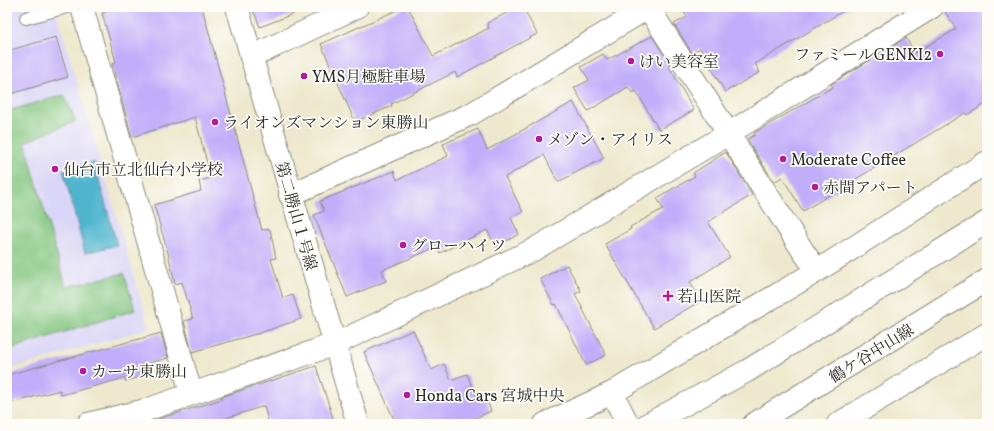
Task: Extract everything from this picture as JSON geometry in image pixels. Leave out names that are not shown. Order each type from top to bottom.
[{"type":"street","points":[[82,7],[191,393]]},
{"type":"street","name":"第二勝山１号線","points":[[236,7],[358,424]]},
{"type":"street","points":[[251,57],[357,7]]},
{"type":"street","points":[[290,195],[471,114],[648,7],[817,271]]},
{"type":"street","points":[[88,424],[146,410],[191,393],[335,344],[533,250],[728,134],[932,7]]},
{"type":"street","points":[[546,424],[612,393],[817,271],[987,162]]},
{"type":"street","points":[[648,424],[747,371],[987,222]]},
{"type":"street","name":"鶴ケ谷中山線","points":[[754,424],[987,280]]},
{"type":"street","points":[[838,424],[987,334]]},
{"type":"street","points":[[612,393],[628,424]]},
{"type":"lane","points":[[26,18],[67,7]]},
{"type":"shaded area","name":"仙台市立北仙台小学校","points":[[7,7],[55,7],[149,328],[7,370]]},
{"type":"green space","points":[[64,95],[76,121],[25,142],[66,287],[124,273],[135,310],[7,350],[7,111]]},
{"type":"water","points":[[94,162],[117,245],[85,253],[63,170]]},
{"type":"building","points":[[122,7],[202,7],[262,230],[270,229],[276,258],[271,259],[283,298],[293,295],[301,319],[260,333],[192,352],[184,321],[193,319],[182,282],[175,284],[154,205],[201,191],[199,181],[211,178],[195,117],[132,137],[112,64],[116,62],[102,13]]},
{"type":"building","points":[[252,7],[308,7],[308,8],[260,27]]},
{"type":"building","points":[[404,7],[408,7],[433,56],[489,28],[487,23],[518,7],[523,7],[537,34],[457,77],[455,72],[391,104],[392,106],[355,122],[321,44]]},
{"type":"building","points":[[681,7],[850,7],[755,64],[760,72],[725,92],[700,48],[692,53],[674,24],[687,17]]},
{"type":"building","points":[[944,7],[987,7],[987,103],[967,115],[965,113],[803,211],[782,177],[774,182],[747,139],[755,135],[754,133],[833,87],[831,84],[906,38],[915,53],[956,29],[944,10]]},
{"type":"building","points":[[652,36],[670,64],[668,65],[694,110],[659,130],[636,91],[632,93],[628,87],[588,111],[574,88],[589,80],[581,67],[603,54],[607,60]]},
{"type":"building","points":[[56,37],[68,77],[7,95],[7,51]]},
{"type":"building","points":[[573,102],[604,158],[558,182],[544,155],[505,177],[523,212],[511,218],[519,234],[496,247],[487,230],[440,253],[437,247],[382,270],[386,281],[347,297],[314,215],[324,211],[320,201],[394,171],[397,180],[448,156],[443,144],[478,129],[487,150]]},
{"type":"building","points":[[726,152],[752,195],[708,222],[730,257],[690,282],[701,301],[654,328],[605,244],[631,229],[630,227],[663,209],[657,198],[695,176],[693,173]]},
{"type":"building","points":[[567,265],[581,291],[575,294],[606,355],[586,365],[556,304],[554,305],[540,279]]},
{"type":"building","points":[[413,330],[431,370],[444,364],[451,380],[467,374],[477,397],[484,394],[491,411],[462,424],[396,424],[364,352]]},
{"type":"building","points":[[161,333],[168,358],[141,365],[144,376],[125,381],[125,378],[61,395],[60,390],[7,404],[7,375]]},
{"type":"building","points":[[316,366],[335,424],[269,424],[264,406],[220,420],[222,424],[153,424],[152,421],[222,399],[221,397]]},
{"type":"place","name":"ファミールGENKI2","points":[[940,54]]},
{"type":"place","name":"けい美容室","points":[[631,61]]},
{"type":"place","name":"YMS月極駐車場","points":[[304,76]]},
{"type":"place","name":"ライオンズマンション東勝山","points":[[215,122]]},
{"type":"place","name":"メゾン・アイリス","points":[[539,139]]},
{"type":"place","name":"Moderate Coffee","points":[[783,159]]},
{"type":"place","name":"仙台市立北仙台小学校","points":[[55,169]]},
{"type":"place","name":"赤間アパート","points":[[815,187]]},
{"type":"place","name":"グローハイツ","points":[[403,245]]},
{"type":"place","name":"若山医院","points":[[668,296]]},
{"type":"place","name":"カーサ東勝山","points":[[83,371]]},
{"type":"place","name":"Honda Cars 宮城中央","points":[[407,395]]}]
